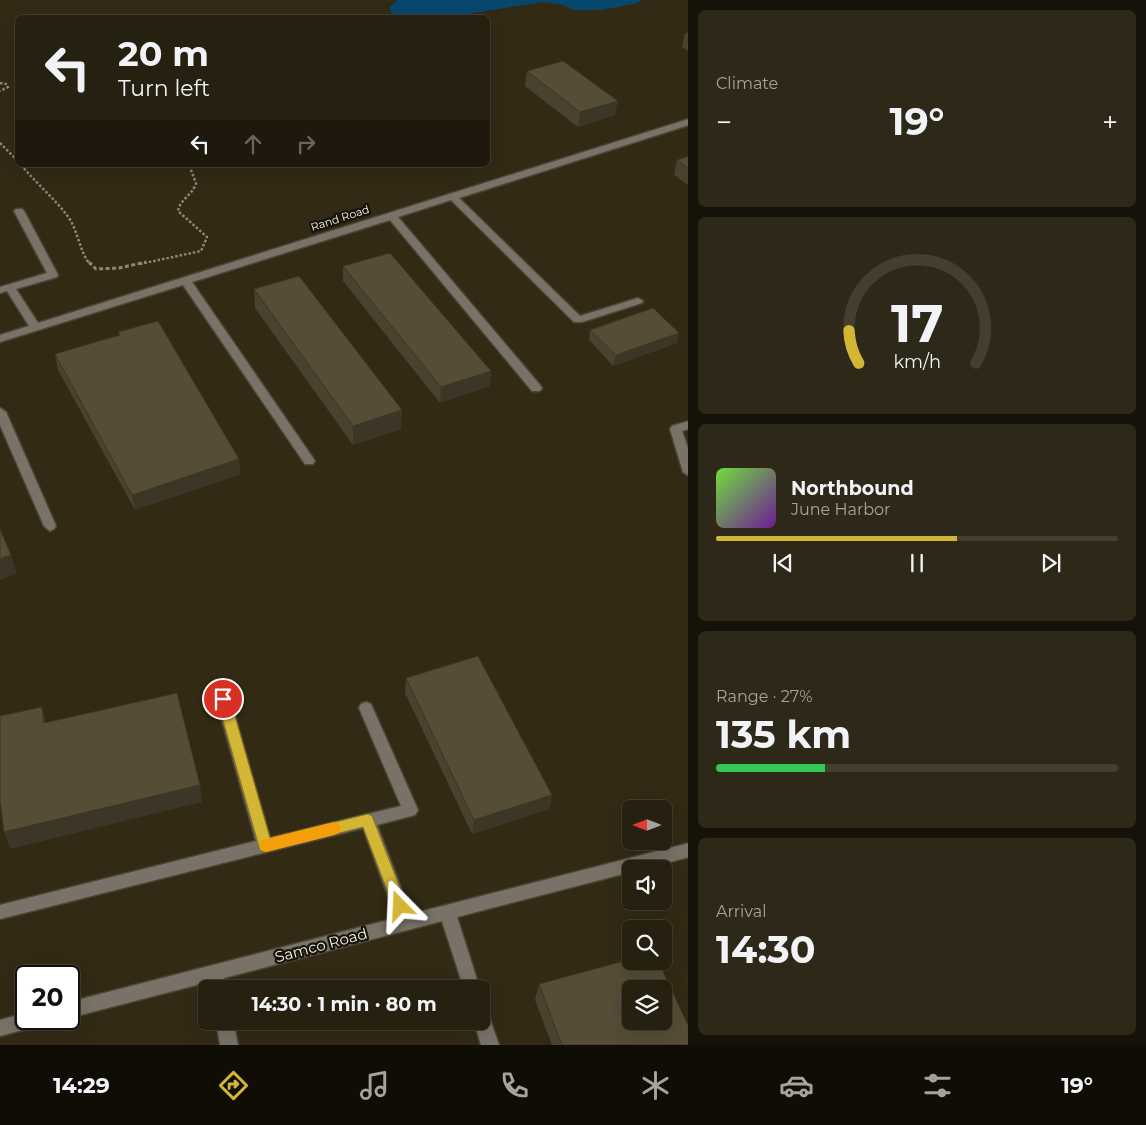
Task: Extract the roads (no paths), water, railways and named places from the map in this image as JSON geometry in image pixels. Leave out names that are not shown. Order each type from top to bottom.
[{"type":"street","name":"Rand Road","points":[[0,338],[688,122]]},
{"type":"street","points":[[452,196],[578,320],[638,301]]},
{"type":"street","points":[[18,211],[53,275],[5,289],[35,328]]},
{"type":"street","points":[[390,215],[536,388]]},
{"type":"street","points":[[185,280],[309,461]]},
{"type":"street","points":[[0,412],[50,526]]},
{"type":"street","points":[[688,425],[676,429],[688,472]]},
{"type":"street","points":[[223,699],[265,846]]},
{"type":"street","points":[[0,912],[410,810],[366,708]]},
{"type":"street","points":[[368,820],[406,923]]},
{"type":"street","name":"Samco Road","points":[[219,980],[406,923],[688,850]]},
{"type":"street","points":[[447,912],[469,980]]},
{"type":"street","name":"Samco Road","points":[[80,1008],[198,985]]},
{"type":"street","points":[[0,1028],[15,1024]]},
{"type":"street","points":[[226,1030],[229,1045]]},
{"type":"street","points":[[485,1030],[490,1045]]},
{"type":"water","points":[[398,0],[643,0],[634,4],[600,10],[574,10],[564,5],[543,2],[461,15],[392,15],[390,7]]}]
